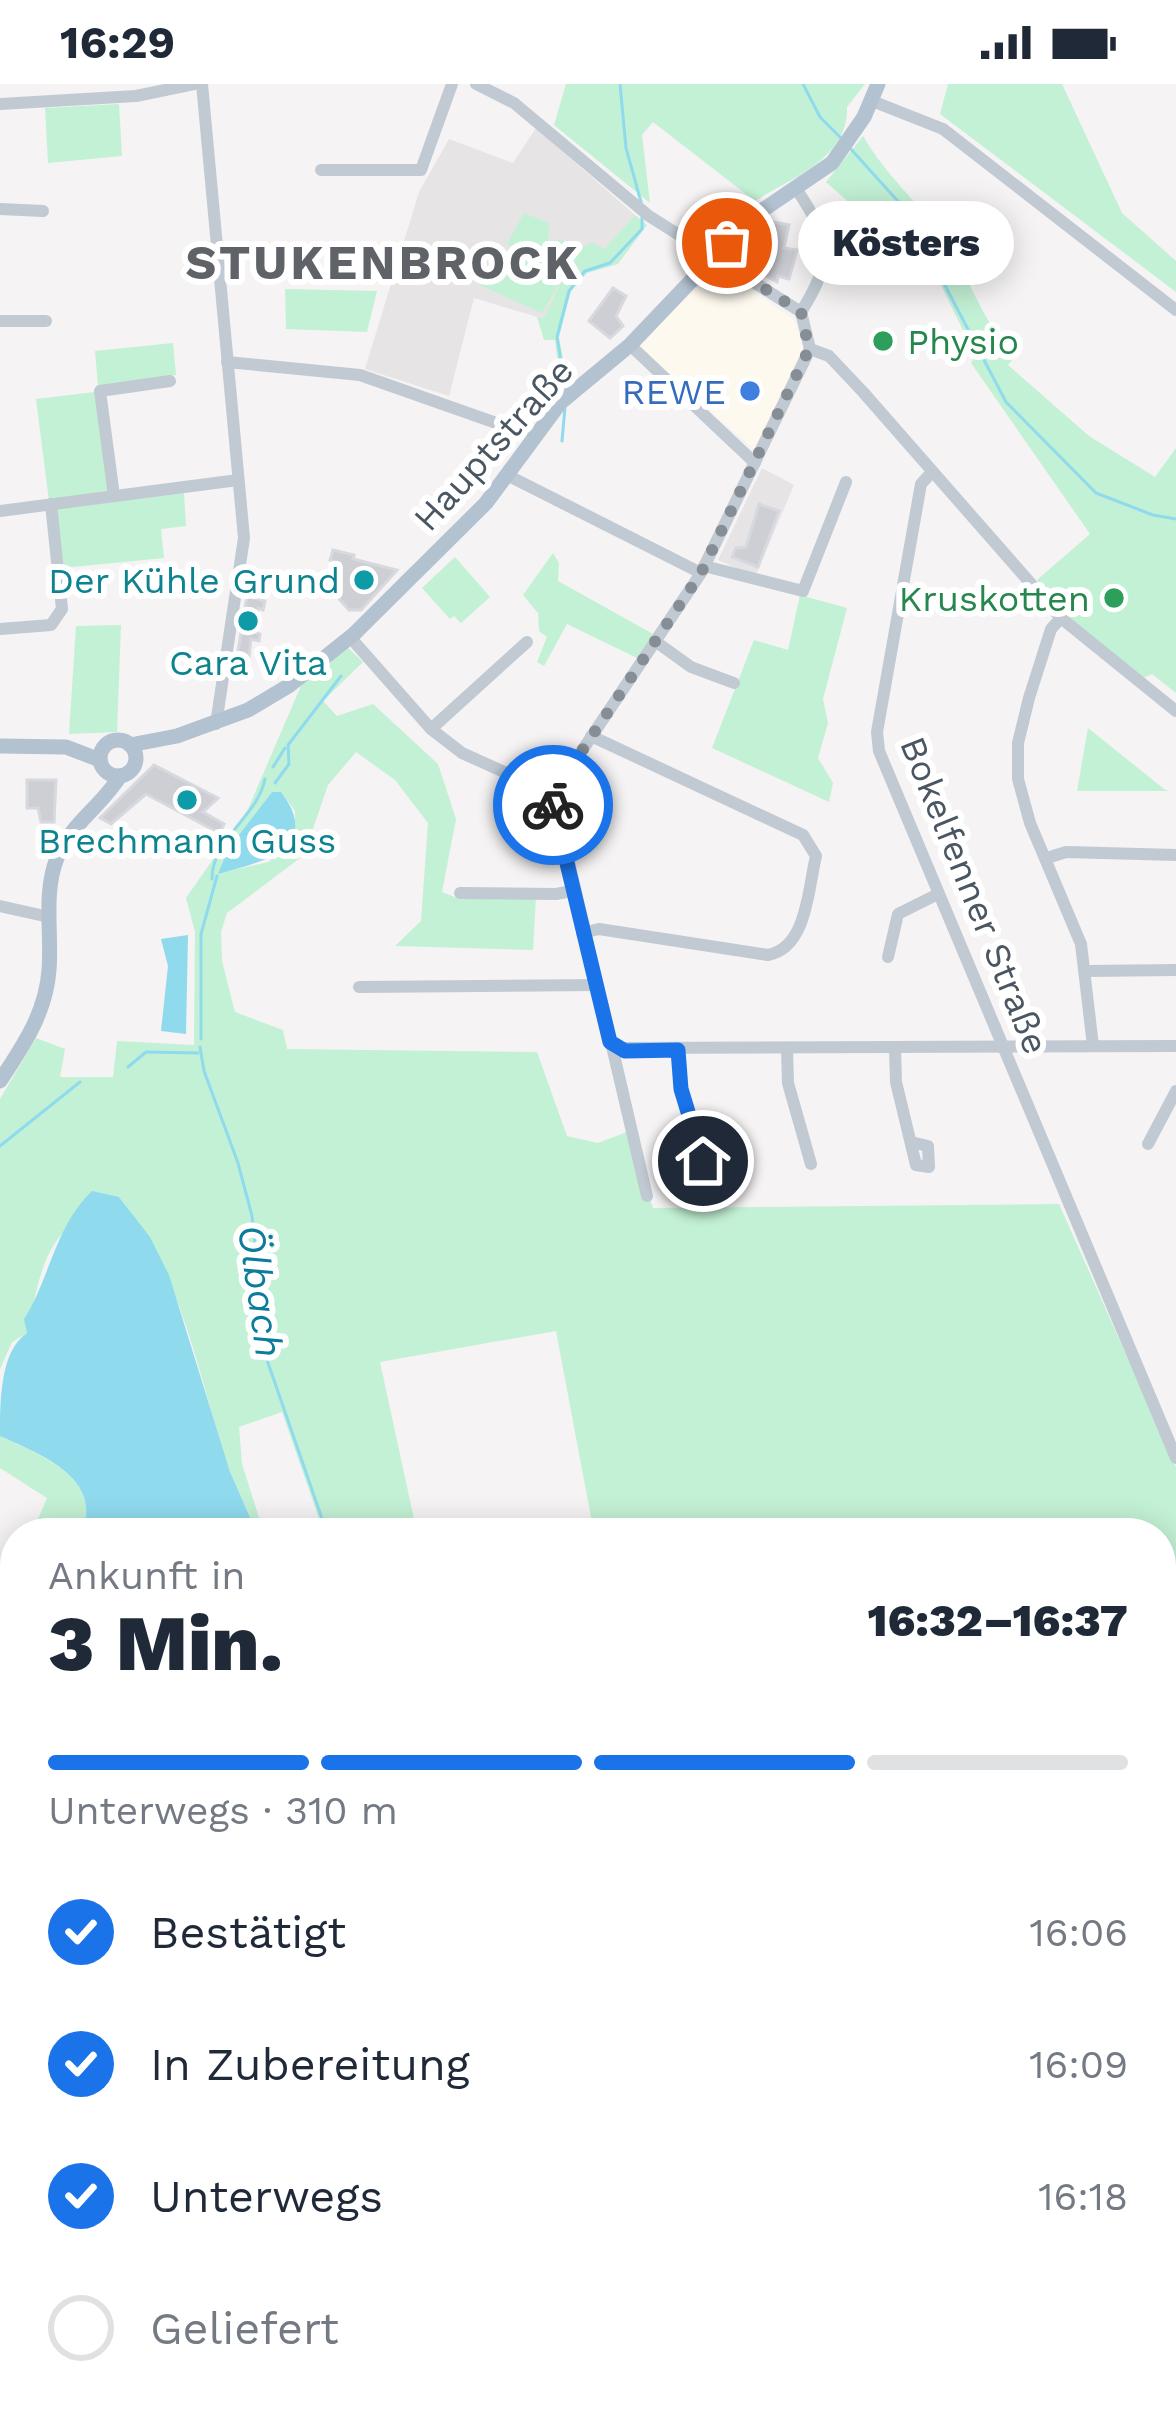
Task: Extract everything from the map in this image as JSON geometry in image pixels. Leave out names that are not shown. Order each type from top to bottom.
[{"type":"main road","name":"Hauptstraße","points":[[103,758],[118,740],[130,745],[216,724],[290,685],[350,637],[486,503],[565,399],[630,345],[752,218],[841,154],[875,92]]},
{"type":"main road","name":"Hauptstraße","points":[[1,1078],[44,1001],[56,860],[76,826],[120,776],[177,736]]},
{"type":"main road","points":[[130,745],[136,762]]},
{"type":"main road","points":[[0,746],[66,747],[103,758],[120,776]]},
{"type":"main road","points":[[99,803],[103,758]]},
{"type":"street","points":[[0,104],[198,84],[244,538],[216,724]]},
{"type":"street","points":[[321,170],[421,170],[452,84]]},
{"type":"street","points":[[476,84],[514,104],[644,213],[801,312]]},
{"type":"street","points":[[875,92],[950,135],[1176,310]]},
{"type":"street","points":[[797,190],[822,226],[826,241],[820,276],[801,312],[809,349],[703,570],[553,794],[610,1042],[616,1048],[678,1050],[1176,1046]]},
{"type":"street","points":[[0,209],[44,211]]},
{"type":"street","points":[[0,321],[46,321]]},
{"type":"street","points":[[630,345],[755,463]]},
{"type":"street","points":[[809,349],[829,356],[1061,618],[1176,711]]},
{"type":"street","points":[[227,362],[360,375],[533,436]]},
{"type":"street","points":[[114,496],[100,391],[170,381]]},
{"type":"street","name":"Bokelfenner Straße","points":[[932,472],[921,484],[877,732],[885,769],[1176,1458]]},
{"type":"street","points":[[507,475],[703,570],[803,591],[846,482]]},
{"type":"street","points":[[0,511],[238,480]]},
{"type":"street","points":[[0,628],[51,625],[58,620],[62,609],[51,504]]},
{"type":"street","points":[[1061,618],[1051,629],[1018,743],[1022,802],[1068,905],[1087,971],[1094,1046]]},
{"type":"street","points":[[350,637],[431,729],[461,753],[553,794]]},
{"type":"street","points":[[655,640],[692,667],[734,682]]},
{"type":"street","points":[[431,729],[527,642]]},
{"type":"street","points":[[582,933],[599,929],[768,955],[782,952],[796,937],[816,856],[803,835],[591,736]]},
{"type":"street","points":[[1047,858],[1066,852],[1176,855]]},
{"type":"street","points":[[460,892],[556,895],[572,891]]},
{"type":"street","points":[[888,957],[898,914],[938,894]]},
{"type":"street","points":[[0,906],[49,916]]},
{"type":"street","points":[[1087,971],[1176,970]]},
{"type":"street","points":[[359,987],[597,985]]},
{"type":"street","points":[[616,1048],[612,1055],[647,1196]]},
{"type":"street","points":[[895,1048],[896,1082],[911,1142]]},
{"type":"street","points":[[787,1049],[788,1083],[811,1164]]},
{"type":"street","points":[[678,1050],[681,1089],[703,1161]]},
{"type":"street","points":[[1148,1144],[1176,1091]]},
{"type":"shaded area","points":[[536,128],[635,215],[606,247],[566,274],[544,319],[474,298],[449,396],[365,369],[419,192],[449,139],[513,163]]},
{"type":"shaded area","points":[[719,266],[795,321],[803,349],[755,450],[637,347]]},
{"type":"shaded area","points":[[762,468],[794,485],[755,577],[718,560]]},
{"type":"green space","points":[[566,84],[865,84],[847,107],[845,125],[829,153],[755,201],[653,122],[642,135],[650,203],[554,125]]},
{"type":"green space","points":[[948,84],[1062,84],[1122,213],[1176,261],[1176,292],[940,114]]},
{"type":"green space","points":[[119,104],[122,156],[48,163],[45,108]]},
{"type":"green space","points":[[863,136],[946,241],[985,315],[1017,354],[1008,365],[1089,436],[1155,477],[1176,448],[1176,693],[1152,674],[1141,679],[1067,615],[1037,580],[1090,534],[971,363],[975,355],[919,240],[886,253],[871,222],[826,182]]},
{"type":"green space","points":[[524,213],[549,223],[548,242],[560,239],[578,251],[591,242],[604,249],[635,215],[647,225],[618,264],[587,273],[571,291],[559,337],[565,369],[560,380],[555,340],[544,340],[537,317],[544,318],[565,274],[542,313],[480,285],[496,251],[509,257],[514,248],[507,244]]},
{"type":"green space","points":[[285,289],[377,291],[367,332],[286,329]]},
{"type":"green space","points":[[173,343],[176,375],[98,386],[95,351]]},
{"type":"green space","points":[[95,392],[109,493],[49,501],[36,399]]},
{"type":"green space","points":[[184,493],[186,526],[161,529],[164,558],[62,568],[56,509]]},
{"type":"green space","points":[[553,553],[559,563],[558,581],[653,634],[637,658],[567,624],[544,666],[537,662],[547,637],[539,631],[538,613],[523,595]]},
{"type":"green space","points":[[455,557],[490,597],[461,623],[454,616],[450,619],[422,588]]},
{"type":"green space","points":[[800,595],[847,608],[823,699],[828,723],[818,758],[833,783],[829,802],[712,748],[754,640],[788,650]]},
{"type":"green space","points":[[121,625],[117,732],[69,734],[76,626]]},
{"type":"green space","points":[[344,644],[363,662],[323,701],[337,716],[373,704],[438,764],[456,819],[442,892],[457,898],[536,897],[533,950],[395,946],[421,921],[428,823],[395,780],[356,752],[328,785],[304,855],[227,913],[221,932],[222,961],[235,1012],[283,1030],[287,1049],[537,1052],[567,1136],[598,1143],[627,1132],[653,1208],[1059,1204],[1176,1467],[1176,1518],[591,1518],[556,1331],[380,1362],[414,1518],[319,1518],[282,1412],[239,1427],[242,1464],[259,1518],[250,1518],[230,1473],[174,1294],[141,1228],[119,1197],[75,1223],[54,1244],[39,1281],[27,1333],[12,1342],[0,1369],[0,1099],[36,1038],[65,1049],[60,1077],[113,1077],[117,1041],[194,1045],[195,932],[186,898],[248,809],[303,681]],"holes":[[[272,792],[281,792],[295,811],[295,826],[269,862],[219,873],[228,849]]]},
{"type":"green space","points":[[1088,728],[1164,789],[1169,791],[1077,791]]},
{"type":"green space","points":[[0,1436],[64,1471],[84,1497],[85,1518],[38,1518],[47,1498],[0,1468]]},
{"type":"water","points":[[272,792],[281,792],[292,811],[291,840],[268,858],[218,874],[228,849]]},
{"type":"water","points":[[188,935],[186,1034],[161,1031],[168,966],[161,939]]},
{"type":"water","points":[[92,1191],[119,1197],[150,1237],[169,1275],[230,1472],[250,1518],[85,1518],[84,1497],[64,1470],[0,1436],[1,1393],[11,1352],[27,1333],[24,1319],[79,1205]]},
{"type":"building","points":[[774,222],[789,225],[784,248],[797,250],[789,279],[778,276],[777,282],[761,273],[764,258],[756,256],[758,243],[770,245]]},
{"type":"building","points":[[613,288],[626,296],[616,316],[623,326],[610,338],[589,321]]},
{"type":"building","points":[[759,504],[779,511],[758,567],[732,557],[736,548],[746,547]]},
{"type":"building","name":"Der Kühle Grund","points":[[333,550],[397,570],[361,610],[349,610],[334,593],[341,568],[330,560]]},
{"type":"building","name":"Cara Vita","points":[[247,596],[265,601],[263,610],[258,608],[253,632],[260,634],[259,641],[251,639],[248,665],[236,663]]},
{"type":"building","name":"Brechmann Guss","points":[[154,765],[218,798],[203,812],[224,824],[219,833],[146,794],[111,824],[100,818]]},
{"type":"building","points":[[27,780],[56,780],[54,822],[41,822],[38,808],[27,808]]},
{"type":"waterway","name":"Ölbach","points":[[620,84],[626,148],[641,202]]},
{"type":"waterway","points":[[803,84],[820,117],[843,140]]},
{"type":"waterway","points":[[849,147],[905,209],[1006,402],[1096,493],[1176,519]]},
{"type":"waterway","name":"Ölbach","points":[[566,392],[557,337],[569,291],[585,271],[610,263],[642,229],[642,218]]},
{"type":"waterway","name":"Ölbach","points":[[562,441],[565,407]]},
{"type":"waterway","name":"Ölbach","points":[[275,783],[289,764],[288,745],[341,676]]},
{"type":"waterway","name":"Ölbach","points":[[273,767],[285,748]]},
{"type":"waterway","name":"Ölbach","points":[[212,879],[219,852],[253,805],[265,779]]},
{"type":"waterway","name":"Ölbach","points":[[201,1039],[201,934],[217,876]]},
{"type":"waterway","name":"Ölbach","points":[[200,1047],[252,1216],[267,1360],[322,1518]]},
{"type":"waterway","points":[[128,1067],[146,1052],[198,1053]]},
{"type":"waterway","points":[[0,1146],[80,1082]]},
{"type":"way so far","points":[[553,805],[553,794],[701,573],[809,349],[801,312],[714,256],[727,243]]},
{"type":"place","name":"Kösters","points":[[727,243]]},
{"type":"place","name":"Physio","points":[[883,341]]},
{"type":"place","name":"REWE","points":[[750,391]]},
{"type":"place","name":"Der Kühle Grund","points":[[364,580]]},
{"type":"place","name":"Kruskotten","points":[[1114,598]]},
{"type":"place","name":"Cara Vita","points":[[248,621]]},
{"type":"place","name":"Brechmann Guss","points":[[187,800]]},
{"type":"district","name":"STUKENBROCK","points":[[383,262]]},
{"type":"route","points":[[553,805],[610,1042],[625,1051],[678,1050],[681,1089],[703,1161]]}]
